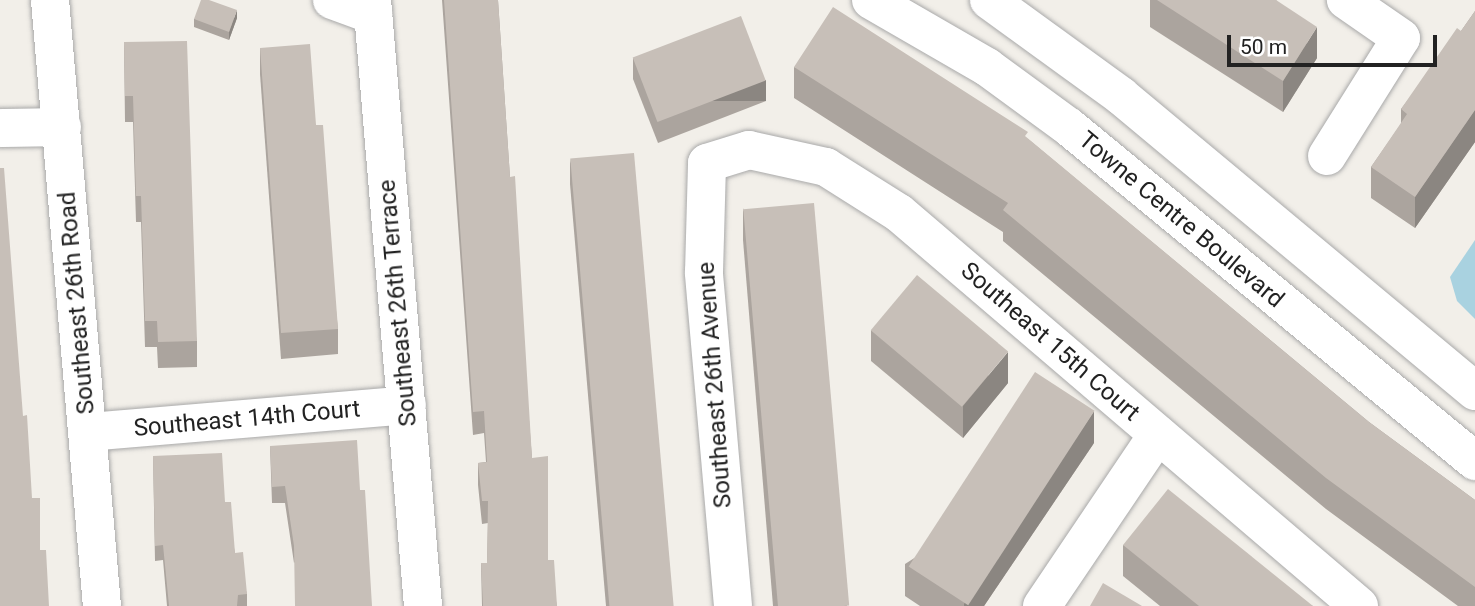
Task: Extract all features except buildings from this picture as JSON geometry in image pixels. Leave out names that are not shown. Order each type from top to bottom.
[{"type":"street","name":"Southeast 26th Road","points":[[50,0],[103,606]]},
{"type":"street","points":[[332,0],[372,7]]},
{"type":"street","name":"Towne Centre Boulevard","points":[[871,0],[978,62],[1069,127],[1475,461]]},
{"type":"street","points":[[1005,5],[1047,0]]},
{"type":"street","points":[[1327,156],[1401,38],[1346,0]]},
{"type":"street","points":[[978,62],[1005,5]]},
{"type":"street","points":[[1005,5],[1121,96],[1475,391]]},
{"type":"street","name":"Southeast 26th Terrace","points":[[372,7],[423,606]]},
{"type":"street","points":[[0,128],[62,127]]},
{"type":"street","name":"Southeast 15th Court","points":[[707,163],[749,150],[826,167],[899,213],[1359,606]]},
{"type":"street","name":"Southeast 26th Avenue","points":[[707,163],[704,272],[733,606]]},
{"type":"street","name":"Southeast 14th Court","points":[[88,432],[407,405]]},
{"type":"street","points":[[1042,606],[1158,434]]},
{"type":"water","points":[[1475,240],[1475,319],[1457,301],[1450,277]]}]
